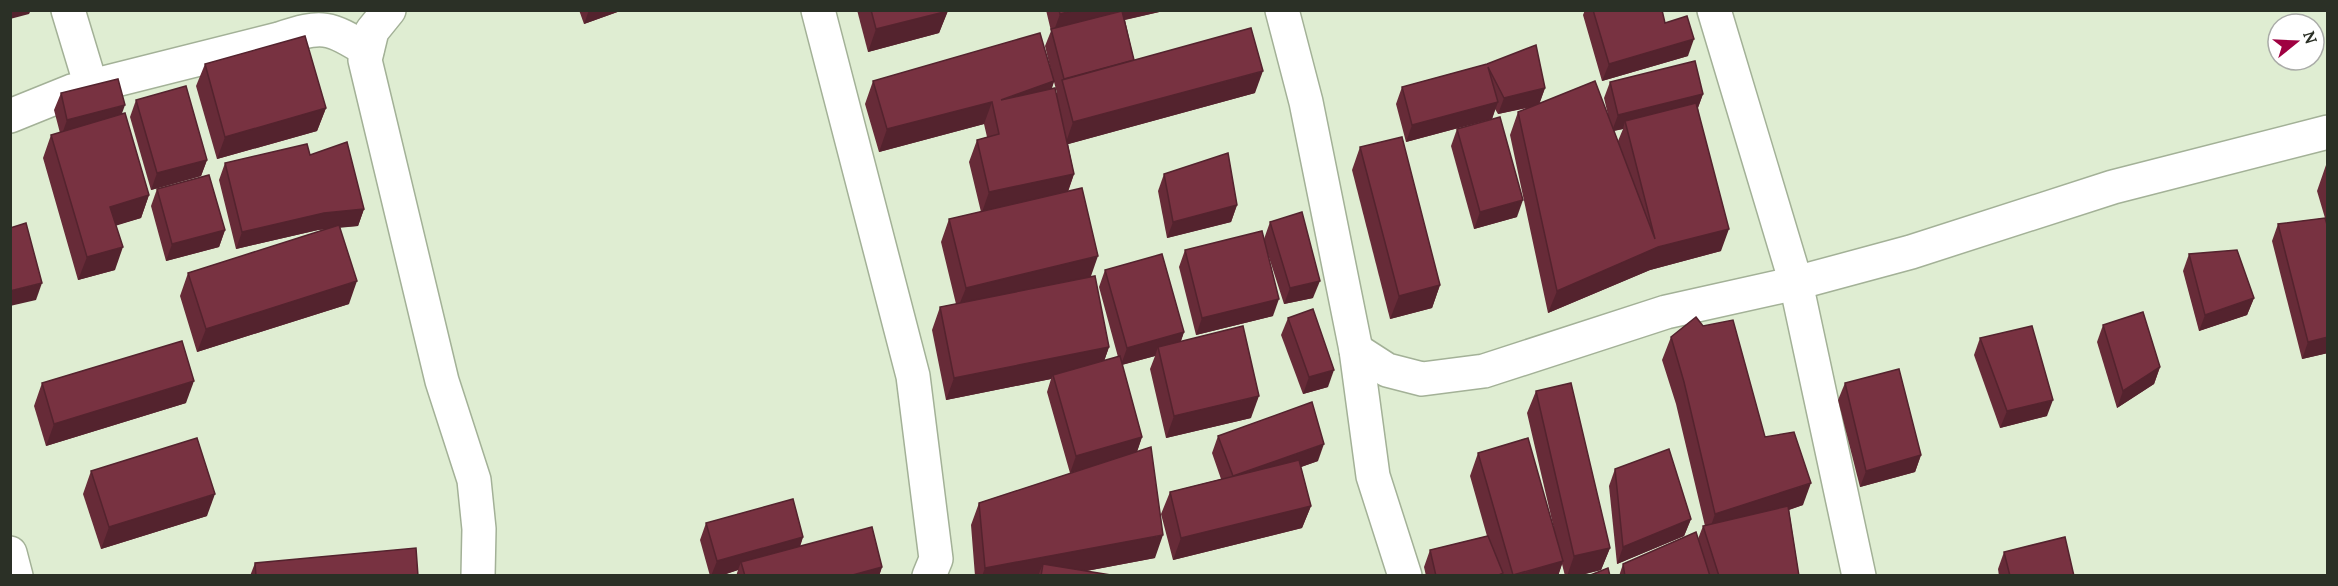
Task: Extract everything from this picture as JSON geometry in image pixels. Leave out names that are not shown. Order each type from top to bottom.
[{"type":"street","points":[[68,10],[91,86]]},
{"type":"street","points":[[389,10],[372,31],[364,60],[442,381],[474,480],[479,529],[478,576]]},
{"type":"street","points":[[818,10],[913,376],[936,559],[929,576]]},
{"type":"street","points":[[1282,10],[1306,102],[1356,350],[1373,476],[1406,576]]},
{"type":"street","points":[[1714,10],[1796,283],[1858,576]]},
{"type":"street","points":[[10,116],[72,91],[279,39],[307,29],[335,32],[367,51]]},
{"type":"street","points":[[1356,350],[1387,370],[1422,379],[1484,371],[1666,312],[1796,283],[1911,252],[2114,187],[2328,132]]},
{"type":"street","points":[[10,553],[16,576]]},
{"type":"building","points":[[871,10],[948,10],[948,11],[876,29]]},
{"type":"building","points":[[1059,10],[1075,10],[1060,14]]},
{"type":"building","points":[[1593,10],[1662,10],[1665,23],[1687,16],[1694,39],[1609,64]]},
{"type":"building","points":[[1122,11],[1134,60],[1064,79],[1051,29]]},
{"type":"building","points":[[1251,28],[1263,71],[1073,122],[1062,80]]},
{"type":"building","points":[[1040,33],[1054,81],[1001,100],[1055,88],[1074,174],[989,192],[977,140],[999,134],[992,102],[887,129],[873,81]]},
{"type":"building","points":[[305,36],[326,108],[225,137],[205,64]]},
{"type":"building","points":[[1536,45],[1545,88],[1504,98],[1488,67],[1498,102],[1412,125],[1402,87],[1487,64]]},
{"type":"building","points":[[1695,61],[1703,94],[1618,115],[1610,82]]},
{"type":"building","points":[[118,79],[125,105],[67,120],[61,93]]},
{"type":"building","points":[[1595,81],[1655,239],[1625,121],[1696,103],[1729,229],[1658,247],[1557,291],[1518,112]]},
{"type":"building","points":[[186,86],[207,160],[157,173],[136,100]]},
{"type":"building","points":[[125,113],[149,195],[110,207],[123,247],[87,257],[51,135]]},
{"type":"building","points":[[1500,117],[1523,200],[1480,212],[1457,129]]},
{"type":"building","points":[[1402,137],[1440,285],[1399,296],[1360,147]]},
{"type":"building","points":[[347,142],[364,209],[324,213],[242,232],[225,163],[307,144],[310,155]]},
{"type":"building","points":[[1228,153],[1237,205],[1173,222],[1164,174]]},
{"type":"building","points":[[209,175],[225,230],[172,244],[157,189]]},
{"type":"building","points":[[1082,188],[1098,256],[966,288],[949,219]]},
{"type":"building","points":[[1302,212],[1320,281],[1290,288],[1270,222]]},
{"type":"building","points":[[2325,218],[2328,228],[2328,337],[2308,342],[2278,224]]},
{"type":"building","points":[[26,223],[42,283],[10,291],[10,228]]},
{"type":"building","points":[[339,225],[357,281],[206,329],[188,273]]},
{"type":"building","points":[[1262,231],[1279,299],[1202,318],[1185,250]]},
{"type":"building","points":[[2237,250],[2254,298],[2205,315],[2189,254]]},
{"type":"building","points":[[1162,254],[1184,332],[1127,348],[1105,270]]},
{"type":"building","points":[[1095,276],[1109,347],[954,378],[940,307]]},
{"type":"building","points":[[1313,309],[1334,370],[1309,377],[1288,318]]},
{"type":"building","points":[[2143,312],[2160,367],[2123,391],[2103,325]]},
{"type":"building","points":[[1696,317],[1703,326],[1733,320],[1765,437],[1794,432],[1811,483],[1715,514],[1671,337]]},
{"type":"building","points":[[1243,326],[1259,396],[1174,416],[1158,347]]},
{"type":"building","points":[[2032,326],[2053,400],[2007,411],[1980,338]]},
{"type":"building","points":[[182,341],[194,381],[54,424],[42,383]]},
{"type":"building","points":[[1120,356],[1142,437],[1076,456],[1053,375]]},
{"type":"building","points":[[1899,369],[1921,455],[1866,471],[1845,383]]},
{"type":"building","points":[[1571,383],[1610,548],[1574,556],[1536,391]]},
{"type":"building","points":[[1312,402],[1324,444],[1233,476],[1218,436]]},
{"type":"building","points":[[197,438],[215,494],[109,527],[91,471]]},
{"type":"building","points":[[1528,438],[1563,561],[1513,575],[1478,453]]},
{"type":"building","points":[[1151,447],[1163,535],[985,568],[979,503]]},
{"type":"building","points":[[1669,449],[1691,519],[1623,547],[1615,469]]},
{"type":"building","points":[[1299,460],[1311,506],[1181,538],[1170,492]]},
{"type":"building","points":[[793,499],[803,537],[717,561],[706,523]]},
{"type":"building","points":[[1788,506],[1799,576],[1719,576],[1703,526]]},
{"type":"building","points":[[872,527],[882,567],[849,576],[745,576],[741,562]]},
{"type":"building","points":[[1696,532],[1710,576],[1625,576],[1623,564]]},
{"type":"building","points":[[1488,536],[1503,573],[1497,576],[1436,576],[1430,550]]},
{"type":"building","points":[[2065,537],[2074,576],[2010,576],[2004,552]]},
{"type":"building","points":[[416,548],[418,576],[256,576],[255,563]]},
{"type":"building","points":[[1043,564],[1117,576],[1041,576]]},
{"type":"building","points":[[1608,568],[1610,576],[1588,576]]}]
